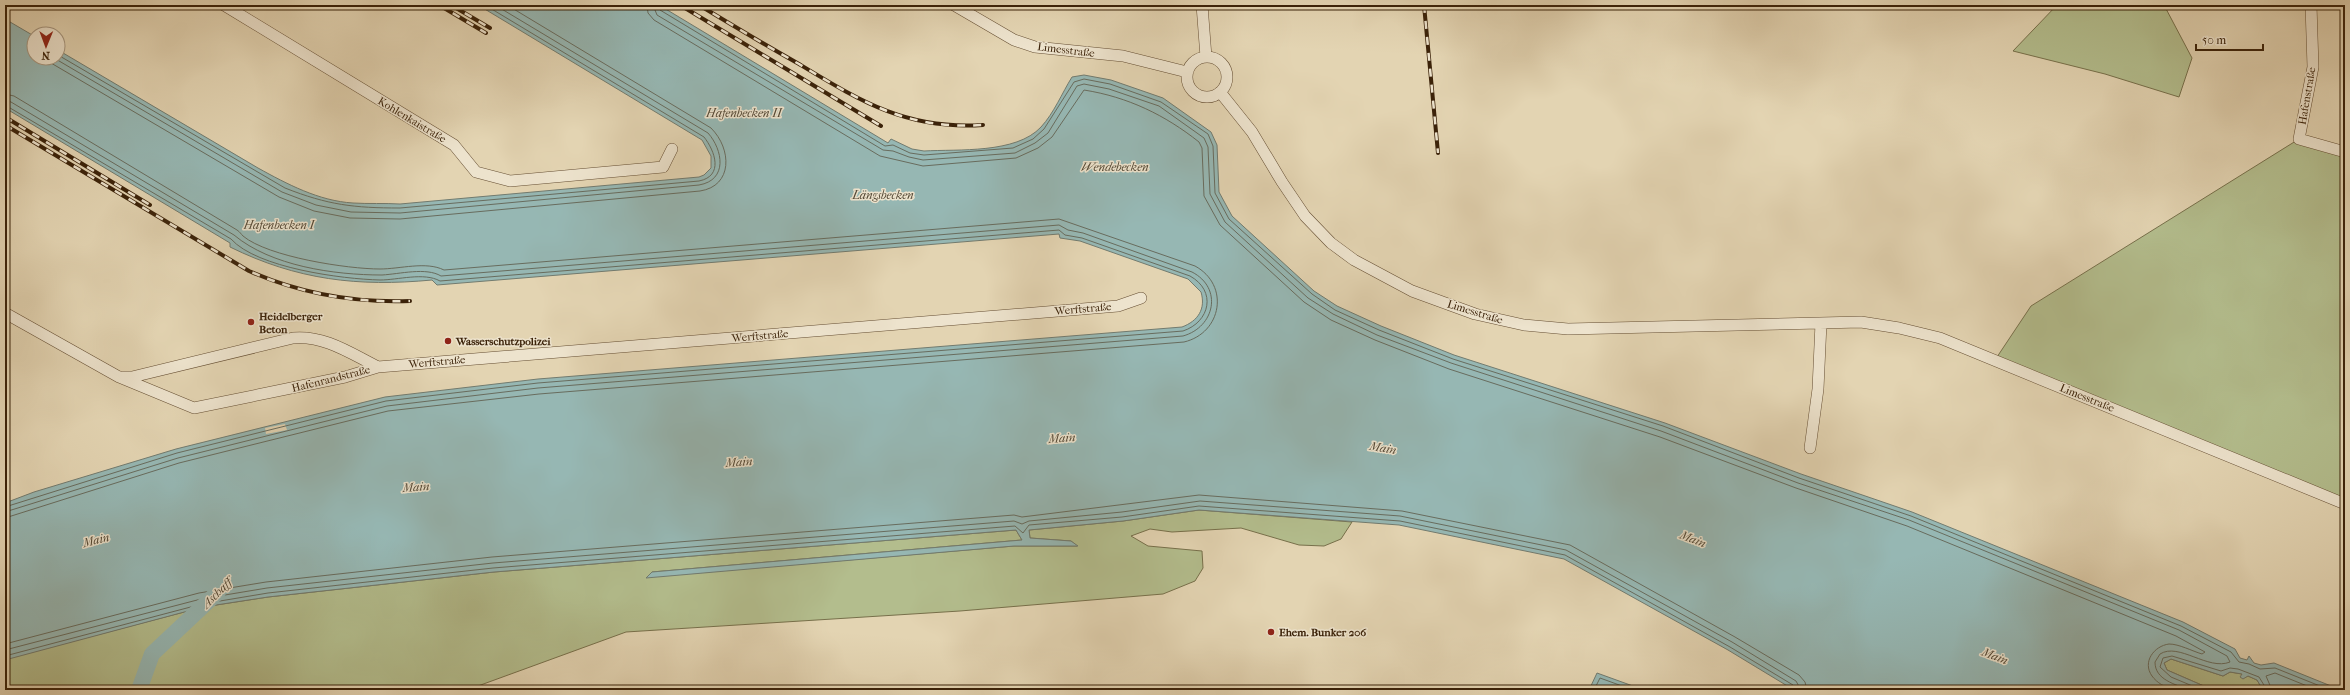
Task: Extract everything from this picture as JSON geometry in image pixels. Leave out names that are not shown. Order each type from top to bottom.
[{"type":"street","name":"Kohlenkaistraße","points":[[224,5],[454,145],[476,172],[510,181],[663,167],[672,149]]},
{"type":"street","name":"Limesstraße","points":[[954,5],[1014,40],[1035,47],[1123,56],[1187,72]]},
{"type":"street","points":[[1202,5],[1206,57]]},
{"type":"street","name":"Hafenstraße","points":[[2311,5],[2313,67],[2299,139],[2345,152]]},
{"type":"street","points":[[1206,57],[1217,60],[1225,69],[1226,81],[1220,92],[1209,97],[1196,95],[1188,85],[1187,72],[1192,62],[1206,57]]},
{"type":"street","name":"Limesstraße","points":[[1220,92],[1252,132],[1282,182],[1310,222],[1331,242],[1354,260],[1412,291],[1475,314],[1500,321],[1534,326],[1604,328],[1861,322],[1898,328],[1940,338],[2345,504]]},
{"type":"street","name":"Werftstraße","points":[[378,367],[1118,306],[1140,298]]},
{"type":"street","name":"Hafenrandstraße","points":[[5,313],[119,377],[194,408],[345,377],[378,367]]},
{"type":"street","points":[[1810,448],[1818,389],[1821,323]]},
{"type":"street","name":"Hafenrandstraße","points":[[119,377],[132,376],[293,338],[307,337],[324,340],[378,367]]},
{"type":"green space","points":[[2057,5],[2164,5],[2192,58],[2179,97],[2105,74],[2013,51]]},
{"type":"green space","points":[[2299,139],[2345,152],[2345,504],[1995,360],[2031,306]]},
{"type":"green space","points":[[1199,510],[1352,522],[1341,539],[1324,546],[1299,545],[1241,528],[1172,532],[1150,529],[1131,536],[1148,546],[1202,551],[1203,568],[1195,581],[1163,594],[960,611],[626,632],[467,690],[5,690],[5,660],[9,658],[203,607],[268,597],[494,572],[1016,530],[1022,540],[652,572],[647,577],[1014,546],[1077,546],[1071,541],[1030,538],[1029,530],[1123,521]]},
{"type":"green space","points":[[2171,659],[2223,676],[2230,672],[2242,674],[2243,678],[2248,676],[2257,680],[2263,690],[2213,690],[2167,670],[2164,663]]},
{"type":"water","points":[[478,5],[659,5],[888,143],[891,139],[912,149],[924,151],[969,150],[1002,146],[1017,142],[1030,136],[1041,127],[1050,116],[1072,77],[1084,75],[1111,80],[1163,98],[1211,132],[1217,145],[1219,192],[1232,216],[1314,291],[1337,306],[1381,326],[1454,355],[1665,423],[1801,474],[1912,512],[2183,622],[2235,649],[2240,658],[2247,660],[2249,656],[2254,663],[2261,665],[2274,663],[2341,690],[2263,690],[2257,680],[2248,676],[2243,679],[2240,677],[2242,674],[2230,672],[2223,676],[2171,659],[2164,663],[2167,670],[2213,690],[1794,690],[1728,650],[1564,559],[1399,525],[1199,510],[1123,521],[1029,530],[1030,538],[1071,541],[1078,546],[1014,546],[646,578],[652,572],[1022,540],[1016,530],[494,572],[268,597],[203,607],[5,660],[5,503],[34,492],[176,449],[385,397],[538,379],[1182,327],[1196,318],[1201,309],[1201,292],[1188,279],[1080,241],[1060,238],[1059,234],[437,285],[432,280],[405,282],[353,281],[304,274],[279,267],[230,247],[230,243],[5,108],[5,19],[26,31],[26,66],[66,66],[66,55],[269,174],[304,191],[340,202],[400,204],[699,177],[704,175],[711,168],[711,156],[702,140]]},
{"type":"water","points":[[1597,673],[1644,690],[1589,690]]},
{"type":"pier","points":[[285,424],[287,430],[266,434],[265,428]]},
{"type":"waterway","name":"Aschaff","points":[[139,690],[152,654],[218,592]]},
{"type":"railway","points":[[439,5],[486,33]]},
{"type":"railway","points":[[451,5],[490,28]]},
{"type":"railway","points":[[680,5],[881,126]]},
{"type":"railway","points":[[699,5],[844,90],[886,111],[931,123],[983,125]]},
{"type":"railway","points":[[1424,5],[1438,153]]},
{"type":"railway","points":[[5,117],[150,205]]},
{"type":"railway","points":[[5,125],[249,271],[288,286],[328,295],[369,300],[410,301]]},
{"type":"place","name":"Heidelberger Beton","points":[[251,322]]},
{"type":"place","name":"Wasserschutzpolizei","points":[[448,341]]},
{"type":"place","name":"Ehem. Bunker 206","points":[[1271,632]]},
{"type":"water label","name":"Hafenbecken II","points":[[744,113]]},
{"type":"water label","name":"Wendebecken","points":[[1115,167]]},
{"type":"water label","name":"Längsbecken","points":[[883,195]]},
{"type":"water label","name":"Hafenbecken I","points":[[279,225]]},
{"type":"water label","name":"Main","points":[[1062,438]]},
{"type":"water label","name":"Main","points":[[1383,448]]},
{"type":"water label","name":"Main","points":[[739,462]]},
{"type":"water label","name":"Main","points":[[416,487]]},
{"type":"water label","name":"Main","points":[[1693,539]]},
{"type":"water label","name":"Main","points":[[96,540]]},
{"type":"water label","name":"Main","points":[[1995,656]]}]
